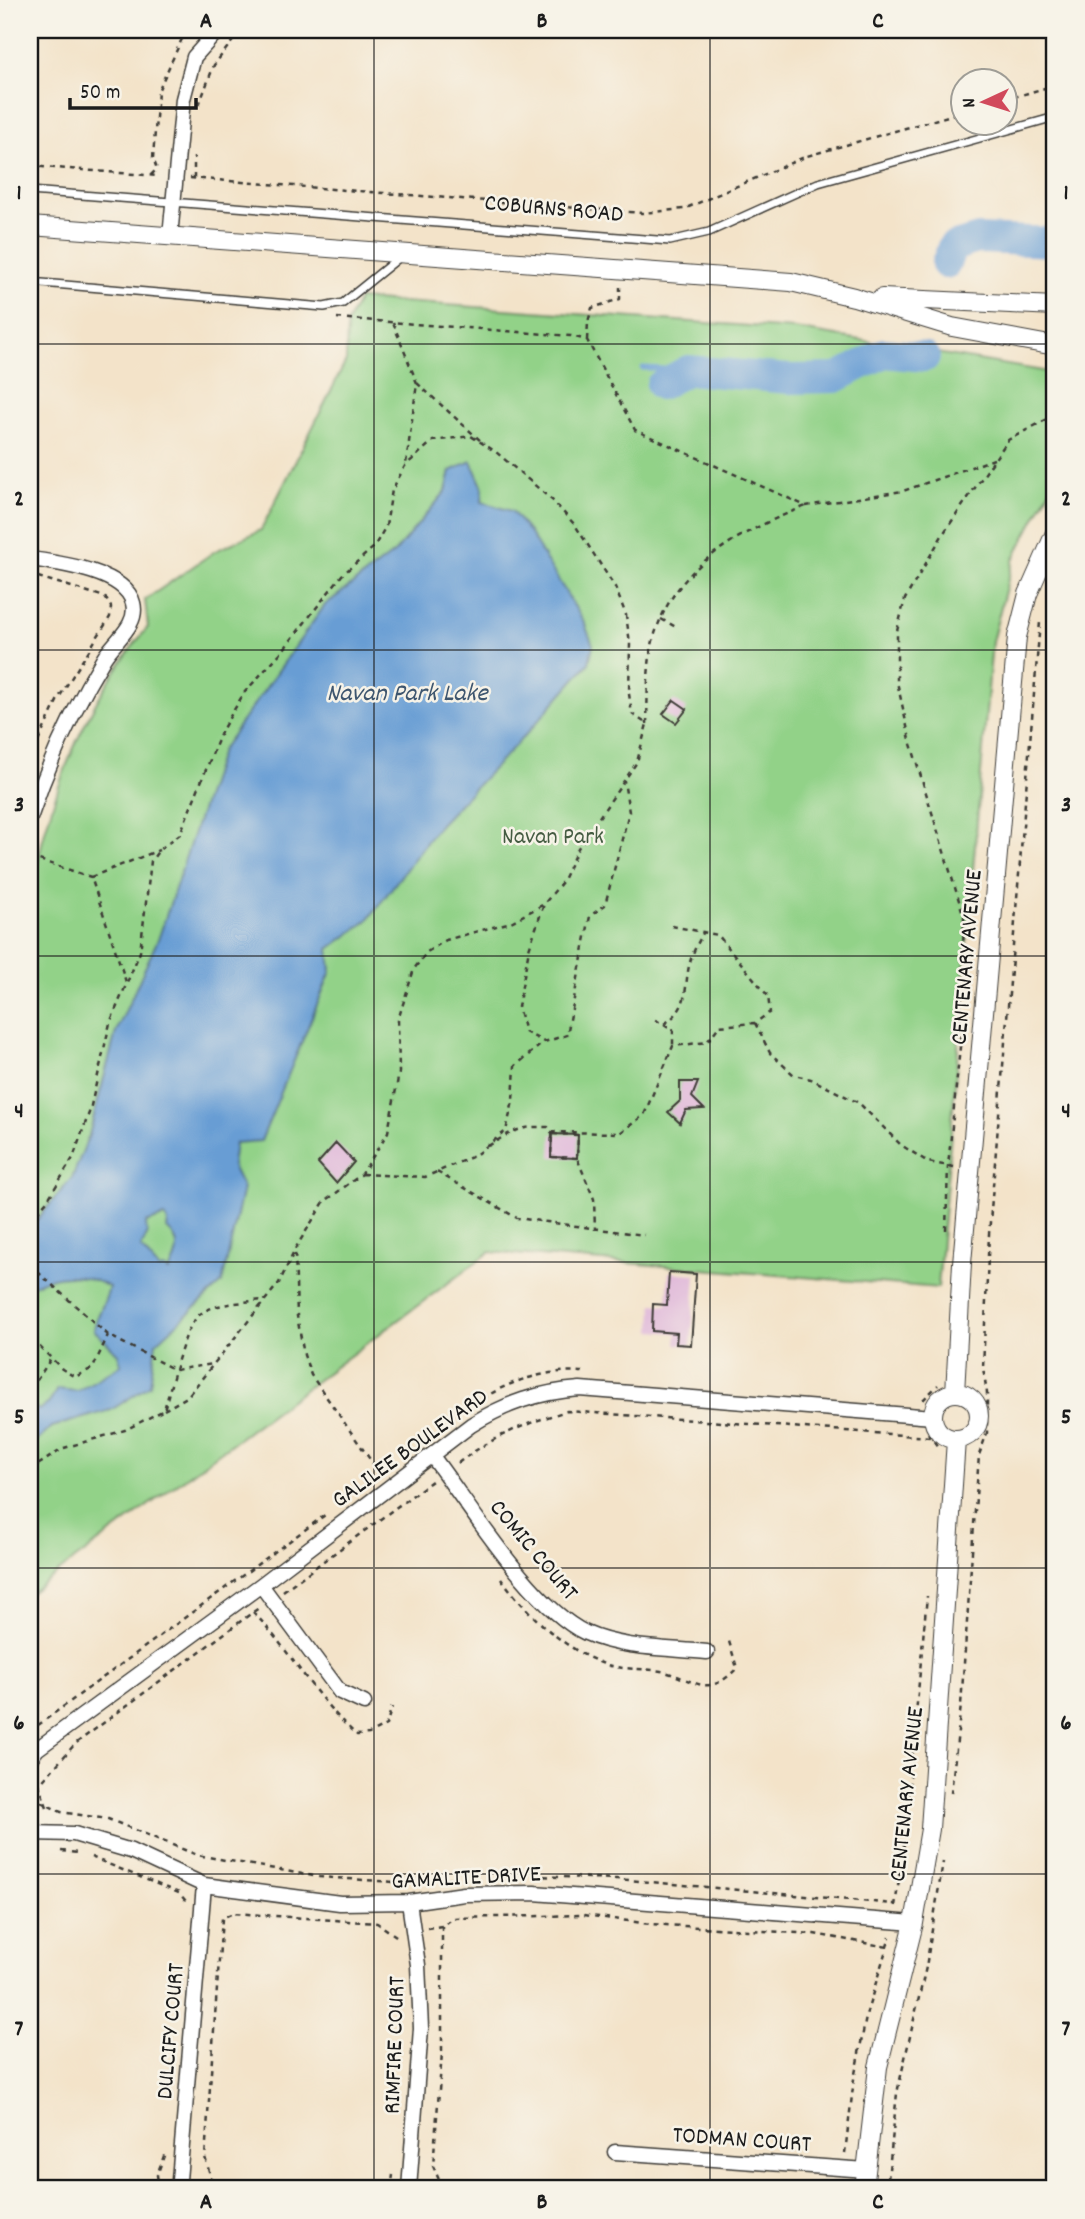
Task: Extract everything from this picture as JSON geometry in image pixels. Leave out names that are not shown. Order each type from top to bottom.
[{"type":"street","points":[[170,237],[183,99],[194,57],[218,30]]},
{"type":"street","points":[[30,226],[621,267],[791,282],[854,297],[952,327],[1055,346]]},
{"type":"street","points":[[854,297],[1055,306]]},
{"type":"street","name":"CENTENARY AVENUE","points":[[948,1387],[962,1263],[1017,637],[1028,594],[1055,533]]},
{"type":"street","points":[[30,559],[74,565],[125,588],[134,605],[131,623],[106,654],[49,761],[30,818]]},
{"type":"street","points":[[948,1387],[970,1396],[980,1416],[971,1435],[956,1440],[938,1431],[927,1417],[948,1387]]},
{"type":"street","name":"GALILEE BOULEVARD","points":[[30,1759],[37,1749],[499,1408],[553,1391],[580,1389],[927,1417]]},
{"type":"street","name":"CENTENARY AVENUE","points":[[864,2189],[878,2067],[914,1923],[930,1829],[956,1440]]},
{"type":"street","name":"COMIC COURT","points":[[432,1456],[528,1584],[555,1615],[587,1634],[627,1643],[707,1652]]},
{"type":"street","points":[[261,1585],[340,1692],[364,1703]]},
{"type":"street","name":"GAMALITE DRIVE","points":[[30,1833],[74,1834],[131,1851],[204,1885],[340,1903],[409,1902],[464,1894],[534,1893],[914,1923]]},
{"type":"street","name":"DULCIFY COURT","points":[[179,2180],[204,1885]]},
{"type":"street","name":"RIMFIRE COURT","points":[[409,1902],[421,2028],[409,2189]]},
{"type":"street","name":"TODMAN COURT","points":[[615,2152],[867,2170]]},
{"type":"lane","name":"COBURNS ROAD","points":[[30,191],[670,241],[709,232],[818,183],[1055,117]]},
{"type":"lane","points":[[30,282],[324,307],[343,303],[404,253]]},
{"type":"path","points":[[151,175],[157,169],[153,158],[158,91],[186,30]]},
{"type":"path","points":[[198,114],[214,65],[241,30]]},
{"type":"path","points":[[1018,96],[1055,85]]},
{"type":"path","points":[[30,166],[642,213],[667,212],[684,209],[807,156],[948,116]]},
{"type":"path","points":[[194,179],[195,148]]},
{"type":"path","points":[[621,267],[620,299],[592,308],[587,322],[587,340],[635,430],[806,506]]},
{"type":"path","points":[[30,857],[91,877],[159,850],[180,834],[222,730],[244,693],[284,649],[342,575],[374,547],[386,526],[392,491],[410,452],[417,383],[393,323],[571,336],[587,340]]},
{"type":"path","points":[[417,383],[469,426],[484,444]]},
{"type":"path","points":[[946,1234],[948,1166],[960,1047],[964,916],[902,707],[897,682],[897,631],[905,599],[943,534],[994,459],[1008,440],[1055,415]]},
{"type":"path","points":[[405,466],[433,441],[471,436],[552,500],[575,525],[615,587],[626,615],[630,643],[629,694],[632,714],[647,724]]},
{"type":"path","points":[[544,1042],[525,1032],[519,1007],[529,949],[544,904],[562,882],[578,848],[637,762],[647,724],[650,657],[661,618],[699,565],[729,541],[759,524],[806,506],[903,491],[994,459]]},
{"type":"path","points":[[30,576],[77,586],[105,597],[111,607],[110,617],[65,687],[30,759]]},
{"type":"path","points":[[951,1798],[961,1705],[979,1455],[987,1433],[988,1393],[984,1368],[989,1234],[1035,649],[1041,616]]},
{"type":"path","points":[[661,618],[676,628]]},
{"type":"path","points":[[474,1156],[506,1131],[513,1101],[515,1066],[544,1042],[567,1035],[590,916],[605,905],[629,812],[624,781]]},
{"type":"path","points":[[30,1220],[47,1201],[72,1158],[90,1110],[110,1023],[140,952],[151,861],[159,850]]},
{"type":"path","points":[[91,877],[126,982]]},
{"type":"path","points":[[30,1470],[64,1448],[125,1430],[187,1397],[279,1283],[295,1249],[324,1202],[362,1174],[388,1132],[394,1114],[400,1073],[398,1020],[414,970],[427,952],[446,940],[511,922],[544,904]]},
{"type":"path","points":[[672,926],[718,935],[768,996],[770,1012],[755,1023],[727,1023],[719,1026],[707,1042],[673,1046]]},
{"type":"path","points":[[664,1024],[677,1016],[686,995],[690,962],[704,931]]},
{"type":"path","points":[[571,1134],[620,1133],[643,1115],[673,1046],[673,1030],[655,1020]]},
{"type":"path","points":[[755,1023],[770,1053],[794,1075],[811,1079],[849,1098],[901,1145],[928,1162],[948,1166]]},
{"type":"path","points":[[362,1174],[425,1177],[474,1156],[517,1128],[548,1127],[551,1132],[578,1135],[577,1158],[594,1199],[595,1230]]},
{"type":"path","points":[[559,1133],[552,1134],[551,1157],[577,1158]]},
{"type":"path","points":[[437,1172],[517,1217],[644,1235]]},
{"type":"path","points":[[295,1249],[297,1316],[304,1356],[311,1376],[389,1487]]},
{"type":"path","points":[[30,1265],[108,1335],[175,1370],[213,1364]]},
{"type":"path","points":[[164,1410],[184,1338],[194,1318],[212,1305],[263,1300]]},
{"type":"path","points":[[30,1348],[39,1346],[75,1377],[93,1367],[108,1335]]},
{"type":"path","points":[[31,1389],[52,1357]]},
{"type":"path","points":[[930,1437],[921,1402],[948,1387]]},
{"type":"path","points":[[47,1807],[39,1785],[75,1744],[444,1472],[482,1445],[522,1424],[567,1411],[930,1437],[936,1442],[940,1454]]},
{"type":"path","points":[[845,2168],[857,2066],[867,2012],[888,1947],[903,1853],[928,1587]]},
{"type":"path","points":[[30,1803],[41,1802],[47,1807],[108,1819],[197,1855],[319,1877],[394,1882],[464,1878]]},
{"type":"path","points":[[57,1850],[84,1854],[179,1893],[188,1906]]},
{"type":"path","points":[[887,2189],[897,2093],[926,1967],[945,1851]]},
{"type":"path","points":[[526,1876],[617,1879],[895,1904]]},
{"type":"path","points":[[205,2189],[212,2182],[205,2157],[222,1918],[233,1913],[377,1923],[400,1939]]},
{"type":"path","points":[[391,1932],[442,1926],[453,1918],[584,1915],[650,1924],[814,1934],[888,1947]]},
{"type":"path","points":[[442,1926],[442,2053],[433,2166],[443,2189]]},
{"type":"path","points":[[159,2189],[157,2175],[167,2150]]},
{"type":"path","points":[[391,2189],[390,2181],[397,2169]]},
{"type":"green space","name":"Navan Park","points":[[359,299],[795,329],[1055,373],[1055,480],[1013,560],[992,642],[938,1288],[490,1252],[30,1593],[30,903],[46,828],[70,757],[85,723],[124,658],[148,627],[145,600],[215,551],[261,530],[346,361],[347,323]]},
{"type":"water","name":"Navan Park Lake","points":[[471,461],[483,488],[482,502],[512,511],[529,532],[584,622],[593,645],[589,663],[531,729],[440,824],[367,921],[329,949],[331,971],[261,1141],[235,1143],[232,1166],[243,1188],[222,1283],[156,1343],[150,1385],[111,1410],[52,1427],[30,1448],[30,1404],[39,1410],[49,1403],[57,1389],[77,1391],[121,1365],[118,1354],[94,1330],[109,1287],[89,1279],[70,1276],[50,1279],[30,1287],[30,1228],[72,1178],[89,1135],[116,1032],[159,937],[221,751],[325,605],[395,552],[446,491],[451,471]],"holes":[[[164,1217],[168,1222],[167,1229],[177,1244],[169,1271],[159,1269],[141,1248],[147,1235],[146,1223]]]},
{"type":"building","points":[[674,700],[687,709],[676,723],[663,714]]},
{"type":"building","points":[[680,1082],[698,1082],[692,1097],[704,1109],[686,1110],[680,1123],[668,1112],[680,1101]]},
{"type":"building","points":[[552,1134],[578,1135],[577,1158],[551,1157]]},
{"type":"building","points":[[336,1143],[354,1162],[336,1183],[318,1163]]},
{"type":"building","points":[[669,1272],[696,1274],[691,1345],[676,1344],[677,1333],[652,1331],[653,1304],[667,1305]]},
{"type":"waterway","points":[[946,264],[952,247],[978,239],[1055,242]]},
{"type":"waterway","points":[[661,385],[688,370],[789,379],[836,378],[884,353],[925,357]]},
{"type":"waterway","points":[[643,368],[688,370]]}]
